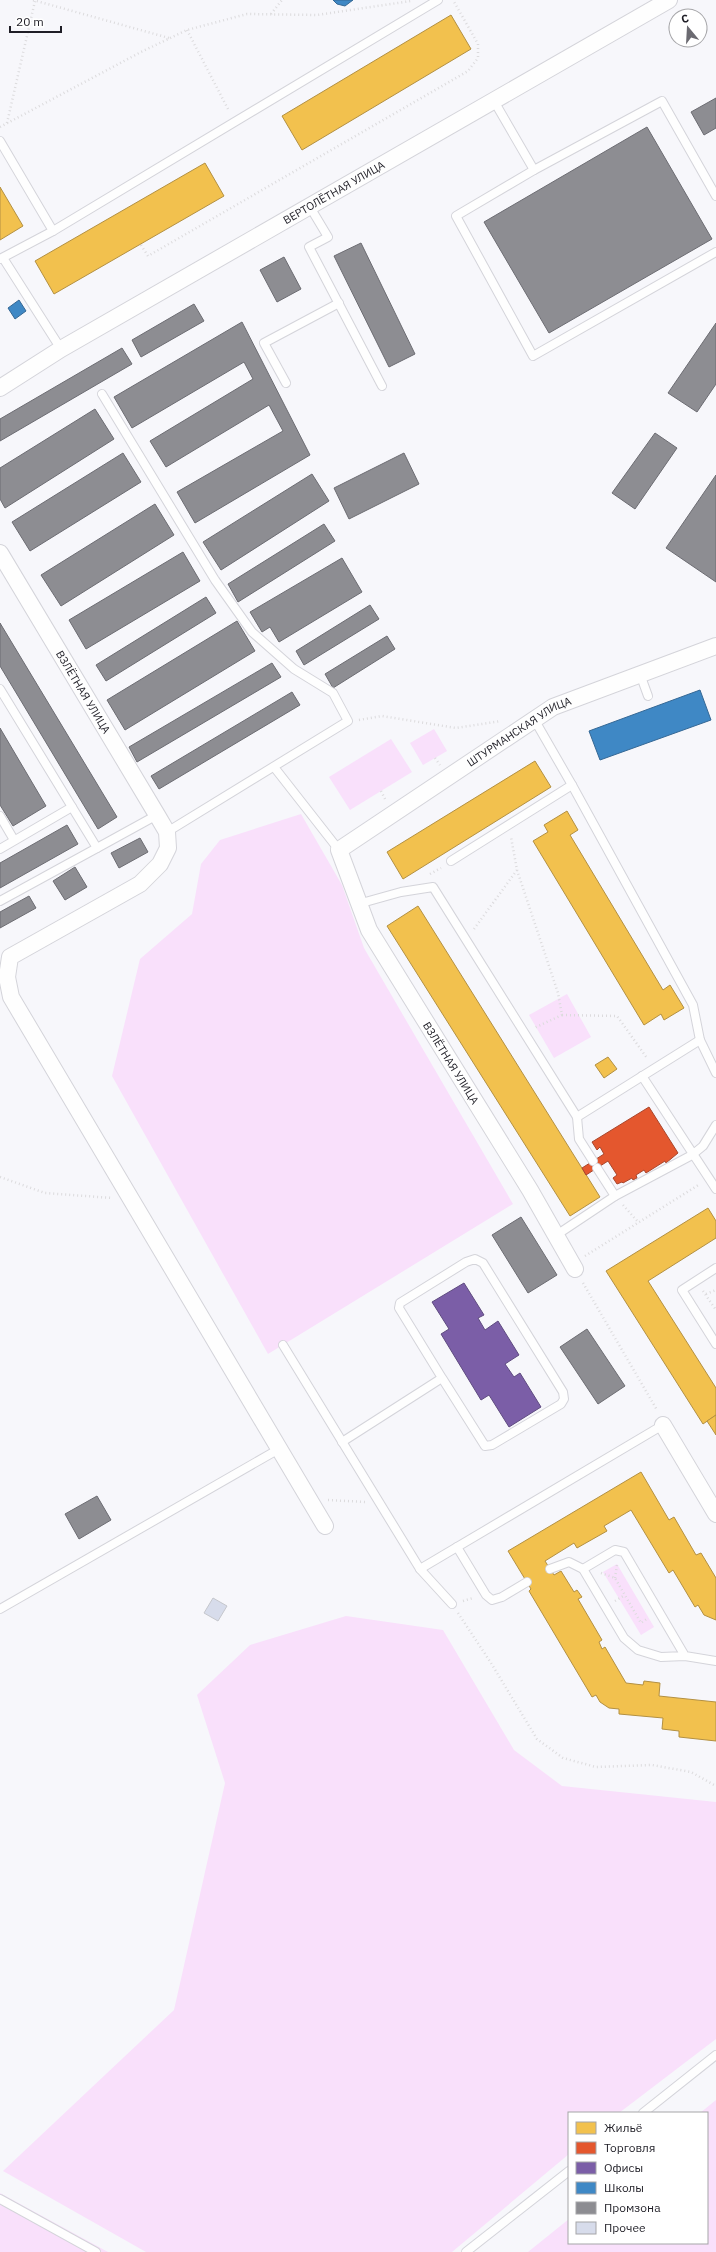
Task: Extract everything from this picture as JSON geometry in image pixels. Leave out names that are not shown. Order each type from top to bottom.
[{"type":"street","name":"ВЕРТОЛЁТНАЯ УЛИЦА","points":[[0,388],[61,349],[669,0]]},
{"type":"street","name":"ВЗЛЁТНАЯ УЛИЦА","points":[[0,553],[167,832]]},
{"type":"street","name":"ШТУРМАНСКАЯ УЛИЦА","points":[[340,850],[552,707],[716,646]]},
{"type":"street","points":[[167,832],[168,848],[160,864],[140,884],[5,960],[6,977],[11,997],[325,1526]]},
{"type":"street","name":"ВЗЛЁТНАЯ УЛИЦА","points":[[340,850],[358,904],[369,930],[530,1190],[574,1267]]},
{"type":"street","points":[[663,1425],[716,1514]]},
{"type":"lane","points":[[61,349],[1,258],[53,231],[438,0]]},
{"type":"lane","points":[[494,101],[534,170]]},
{"type":"lane","points":[[716,196],[662,101],[534,170],[456,216],[533,356],[716,252]]},
{"type":"lane","points":[[0,141],[53,231]]},
{"type":"lane","points":[[310,207],[328,237],[309,247],[382,386]]},
{"type":"lane","points":[[286,383],[264,343],[339,303]]},
{"type":"lane","points":[[102,394],[215,580],[252,632],[294,668],[333,693],[348,721],[167,832]]},
{"type":"lane","points":[[640,674],[648,696]]},
{"type":"lane","points":[[0,689],[96,848]]},
{"type":"lane","points":[[534,719],[693,1005],[700,1040],[716,1073]]},
{"type":"lane","points":[[274,767],[340,850]]},
{"type":"lane","points":[[451,861],[572,785]]},
{"type":"lane","points":[[0,849],[72,806]]},
{"type":"lane","points":[[0,901],[157,815]]},
{"type":"lane","points":[[0,816],[14,840]]},
{"type":"lane","points":[[358,904],[401,892],[433,887],[577,1117],[579,1139],[615,1196]]},
{"type":"lane","points":[[577,1117],[700,1040]]},
{"type":"lane","points":[[642,1076],[692,1155],[716,1189]]},
{"type":"lane","points":[[555,1236],[615,1196],[692,1155],[703,1146],[716,1125]]},
{"type":"lane","points":[[475,1259],[482,1263],[563,1392],[564,1399],[561,1404],[492,1446],[485,1446],[442,1378],[399,1308],[400,1303],[466,1262],[475,1259]]},
{"type":"lane","points":[[716,1268],[682,1290],[716,1344]]},
{"type":"lane","points":[[283,1345],[420,1569],[452,1604]]},
{"type":"lane","points":[[342,1442],[442,1378]]},
{"type":"lane","points":[[420,1569],[663,1425]]},
{"type":"lane","points":[[0,1609],[279,1448]]},
{"type":"lane","points":[[457,1547],[486,1595],[492,1600],[502,1597],[527,1582]]},
{"type":"lane","points":[[583,1569],[615,1550],[624,1552],[685,1656]]},
{"type":"lane","points":[[550,1568],[568,1562],[583,1569],[624,1638],[638,1650],[660,1657],[685,1656],[716,1661]]},
{"type":"lane","points":[[644,2112],[716,2055]]},
{"type":"lane","points":[[466,2252],[568,2172]]},
{"type":"lane","points":[[0,2199],[96,2252]]},
{"type":"path","points":[[7,124],[34,0],[170,39]]},
{"type":"path","points":[[270,14],[282,0]]},
{"type":"path","points":[[141,245],[148,256],[468,71],[478,58],[478,44],[452,0]]},
{"type":"path","points":[[0,127],[141,52],[187,30],[246,14],[317,15],[412,1]]},
{"type":"path","points":[[187,30],[235,122]]},
{"type":"path","points":[[348,721],[382,716],[456,728],[504,720]]},
{"type":"path","points":[[435,758],[440,765]]},
{"type":"path","points":[[508,826],[517,870],[558,993],[562,1014]]},
{"type":"path","points":[[466,939],[517,870]]},
{"type":"path","points":[[524,1033],[562,1014],[617,1016],[654,1068]]},
{"type":"path","points":[[0,1177],[44,1193],[131,1198]]},
{"type":"path","points":[[663,1425],[656,1404],[574,1267],[638,1223],[708,1178]]},
{"type":"path","points":[[615,1196],[638,1223]]},
{"type":"path","points":[[697,1280],[716,1310]]},
{"type":"path","points":[[706,1294],[716,1290]]},
{"type":"path","points":[[312,1504],[333,1499],[380,1503]]},
{"type":"path","points":[[583,1569],[595,1571],[614,1578],[641,1623],[659,1612]]},
{"type":"path","points":[[486,1595],[452,1604],[481,1645],[537,1739],[563,1758],[596,1767],[652,1765],[691,1772],[716,1786]]},
{"type":"shaded area","points":[[434,729],[447,751],[423,765],[410,743]]},
{"type":"shaded area","points":[[391,739],[412,772],[350,810],[329,777]]},
{"type":"shaded area","points":[[301,814],[342,885],[364,948],[513,1204],[268,1354],[112,1076],[140,959],[192,914],[201,864],[220,840]]},
{"type":"shaded area","points":[[567,994],[591,1037],[554,1058],[529,1015]]},
{"type":"shaded area","points":[[617,1564],[654,1627],[641,1635],[603,1572]]},
{"type":"shaded area","points":[[346,1616],[443,1630],[514,1750],[562,1786],[716,1802],[716,2039],[620,2112],[568,2112],[568,2155],[452,2252],[146,2252],[3,2171],[174,2010],[225,1783],[197,1695],[250,1645]]},
{"type":"shaded area","points":[[716,2100],[716,2252],[528,2252],[568,2220],[568,2244],[708,2244],[708,2112],[701,2112]]},
{"type":"shaded area","points":[[0,2193],[108,2252],[0,2252]]},
{"type":"building: Жильё","points":[[451,15],[471,49],[302,150],[282,116]]},
{"type":"building: Жильё","points":[[205,163],[224,196],[54,294],[35,261]]},
{"type":"building: Жильё","points":[[0,187],[23,226],[0,240]]},
{"type":"building: Жильё","points":[[535,761],[551,787],[403,879],[387,852]]},
{"type":"building: Жильё","points":[[567,811],[578,830],[570,835],[663,990],[670,985],[684,1008],[664,1020],[661,1014],[644,1025],[533,841],[548,832],[544,825]]},
{"type":"building: Жильё","points":[[418,906],[600,1197],[570,1216],[387,926]]},
{"type":"building: Жильё","points":[[608,1057],[617,1069],[604,1078],[595,1065]]},
{"type":"building: Жильё","points":[[708,1208],[716,1221],[716,1238],[648,1281],[716,1388],[716,1415],[703,1424],[606,1271]]},
{"type":"building: Жильё","points":[[716,1415],[716,1435],[707,1421]]},
{"type":"building: Жильё","points":[[641,1472],[669,1520],[674,1517],[696,1555],[701,1553],[716,1578],[716,1620],[704,1615],[698,1605],[695,1607],[673,1570],[669,1573],[631,1510],[604,1526],[607,1531],[577,1548],[574,1543],[545,1561],[554,1575],[561,1571],[574,1592],[577,1590],[582,1597],[578,1599],[602,1640],[599,1642],[602,1649],[605,1647],[626,1683],[643,1685],[644,1681],[660,1683],[659,1696],[716,1702],[716,1741],[679,1737],[679,1731],[662,1729],[663,1718],[619,1714],[619,1709],[609,1708],[600,1702],[596,1695],[592,1697],[529,1591],[531,1589],[508,1551]]},
{"type":"building: Торговля","points":[[649,1107],[678,1153],[666,1163],[665,1161],[646,1173],[644,1170],[636,1175],[637,1178],[633,1180],[632,1178],[623,1183],[617,1184],[613,1178],[617,1175],[608,1161],[586,1175],[582,1168],[604,1154],[600,1147],[597,1150],[592,1142]]},
{"type":"building: Офисы","points":[[464,1283],[484,1315],[478,1318],[485,1330],[498,1321],[519,1355],[505,1364],[514,1377],[520,1373],[541,1407],[509,1427],[489,1395],[481,1400],[441,1334],[449,1329],[432,1302]]},
{"type":"building: Школы","points":[[333,0],[353,0],[345,6],[337,4]]},
{"type":"building: Школы","points":[[19,300],[26,311],[15,319],[8,308]]},
{"type":"building: Школы","points":[[700,690],[711,720],[600,760],[589,731]]},
{"type":"building: Промзона","points":[[716,98],[716,128],[704,135],[691,112]]},
{"type":"building: Промзона","points":[[647,127],[712,239],[549,333],[484,222]]},
{"type":"building: Промзона","points":[[361,243],[415,354],[389,367],[334,256]]},
{"type":"building: Промзона","points":[[284,257],[301,289],[277,302],[260,270]]},
{"type":"building: Промзона","points":[[194,304],[204,321],[141,357],[132,340]]},
{"type":"building: Промзона","points":[[242,322],[310,455],[195,523],[177,492],[283,431],[269,405],[166,467],[150,441],[253,379],[244,362],[132,428],[114,397]]},
{"type":"building: Промзона","points":[[716,323],[716,384],[697,412],[668,393]]},
{"type":"building: Промзона","points":[[122,348],[132,364],[0,441],[0,419]]},
{"type":"building: Промзона","points":[[95,409],[114,439],[5,508],[0,499],[0,468]]},
{"type":"building: Промзона","points":[[655,433],[677,448],[635,509],[612,493]]},
{"type":"building: Промзона","points":[[123,453],[141,482],[30,551],[12,522]]},
{"type":"building: Промзона","points":[[404,453],[419,484],[349,519],[334,488]]},
{"type":"building: Промзона","points":[[312,474],[329,501],[221,570],[203,542]]},
{"type":"building: Промзона","points":[[716,475],[716,582],[666,548]]},
{"type":"building: Промзона","points":[[155,504],[174,535],[61,606],[41,575]]},
{"type":"building: Промзона","points":[[324,524],[335,541],[238,602],[228,584]]},
{"type":"building: Промзона","points":[[183,552],[200,581],[86,649],[69,620]]},
{"type":"building: Промзона","points":[[342,558],[362,592],[279,642],[270,627],[262,632],[250,612]]},
{"type":"building: Промзона","points":[[206,597],[216,613],[106,681],[96,665]]},
{"type":"building: Промзона","points":[[370,605],[379,619],[304,665],[296,651]]},
{"type":"building: Промзона","points":[[237,621],[255,651],[125,730],[107,700]]},
{"type":"building: Промзона","points":[[0,623],[117,817],[98,829],[0,666]]},
{"type":"building: Промзона","points":[[387,636],[395,649],[333,688],[325,674]]},
{"type":"building: Промзона","points":[[272,663],[281,677],[137,762],[129,747]]},
{"type":"building: Промзона","points":[[292,692],[300,705],[159,789],[151,776]]},
{"type":"building: Промзона","points":[[0,728],[46,806],[13,826],[0,805]]},
{"type":"building: Промзона","points":[[67,825],[78,844],[0,888],[0,863]]},
{"type":"building: Промзона","points":[[140,838],[148,852],[119,868],[111,853]]},
{"type":"building: Промзона","points":[[75,867],[87,887],[65,900],[53,881]]},
{"type":"building: Промзона","points":[[29,896],[36,908],[0,928],[0,912]]},
{"type":"building: Промзона","points":[[521,1217],[557,1275],[528,1293],[492,1235]]},
{"type":"building: Промзона","points":[[587,1329],[625,1386],[598,1404],[560,1347]]},
{"type":"building: Промзона","points":[[97,1496],[111,1520],[79,1539],[65,1514]]},
{"type":"building: Прочее","points":[[213,1598],[227,1606],[218,1621],[204,1613]]}]
